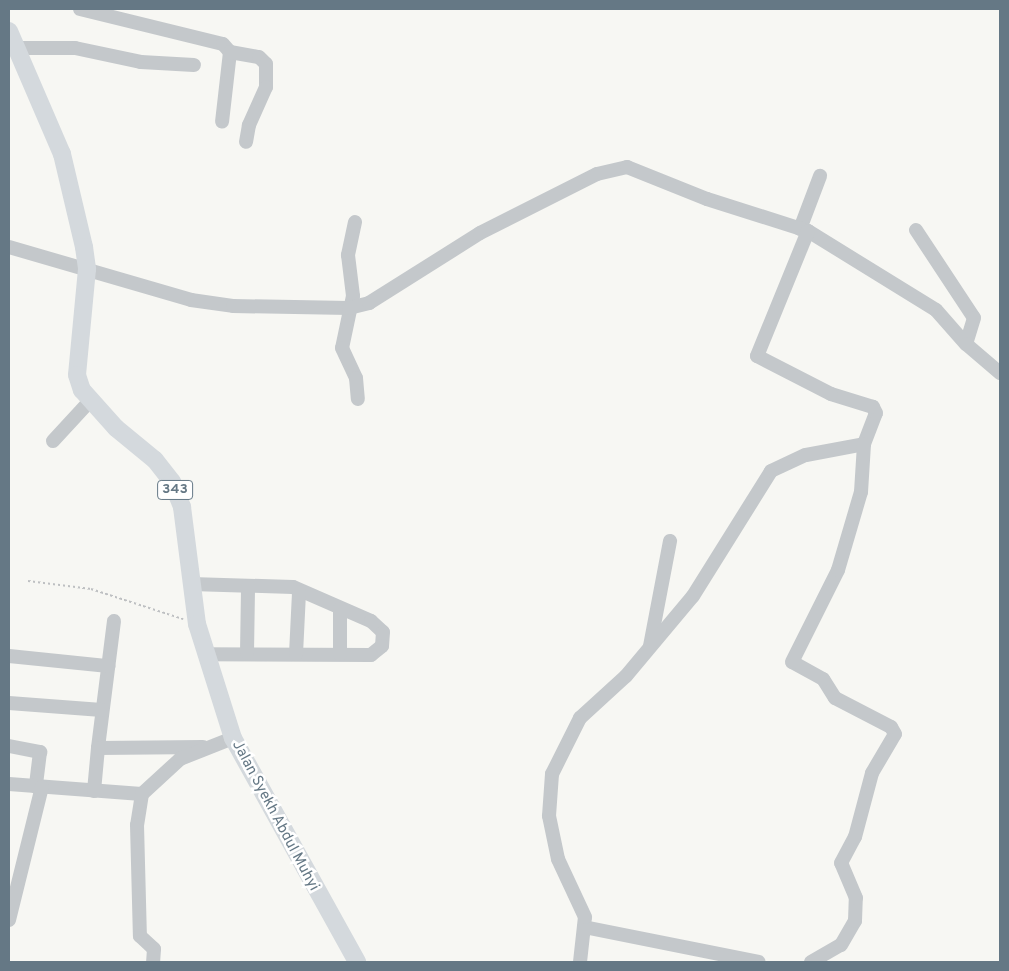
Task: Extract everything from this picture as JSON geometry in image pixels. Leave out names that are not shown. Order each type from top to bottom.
[{"type":"main road","name":"Jalan Syekh Abdul Muhyi","points":[[9,31],[62,154],[86,269],[77,376],[89,402],[156,460],[172,482],[182,507],[197,624],[233,738],[357,962]]},
{"type":"street","points":[[80,9],[220,43],[230,52],[259,57],[266,64],[266,87],[249,124],[246,142]]},
{"type":"street","points":[[15,48],[75,48],[141,62],[194,65]]},
{"type":"street","points":[[222,122],[230,52]]},
{"type":"street","points":[[9,247],[191,300],[233,306],[352,307],[369,303],[480,233],[617,167],[804,230],[936,310],[966,344],[1000,373]]},
{"type":"street","points":[[811,962],[841,945],[855,921],[856,898],[841,863],[855,837],[872,773],[895,734],[891,727],[835,698],[823,679],[792,662],[838,570],[861,492],[864,444],[875,409],[831,394],[757,356],[804,230],[820,176]]},
{"type":"street","points":[[355,222],[348,255],[352,307],[342,348],[356,378],[358,399]]},
{"type":"street","points":[[916,230],[974,318],[966,344]]},
{"type":"street","points":[[53,440],[89,402]]},
{"type":"street","points":[[580,962],[585,917],[558,859],[549,816],[552,774],[580,718],[650,648],[693,596],[771,471],[806,455],[864,444]]},
{"type":"street","points":[[650,648],[670,541]]},
{"type":"street","points":[[191,584],[293,587],[299,592],[377,624],[383,636],[376,654],[205,654]]},
{"type":"street","points":[[247,653],[248,586]]},
{"type":"street","points":[[296,654],[299,592]]},
{"type":"street","points":[[340,609],[340,654]]},
{"type":"street","points":[[94,791],[102,710],[114,622]]},
{"type":"street","points":[[9,656],[108,666]]},
{"type":"street","points":[[9,703],[102,710]]},
{"type":"street","points":[[153,962],[154,949],[140,936],[137,825],[142,794],[168,768],[207,747],[233,738]]},
{"type":"street","points":[[9,746],[40,752],[39,787],[9,920]]},
{"type":"street","points":[[98,748],[207,747]]},
{"type":"street","points":[[9,784],[142,794]]},
{"type":"street","points":[[584,927],[759,962]]},
{"type":"path","points":[[28,581],[91,589],[197,624]]}]
